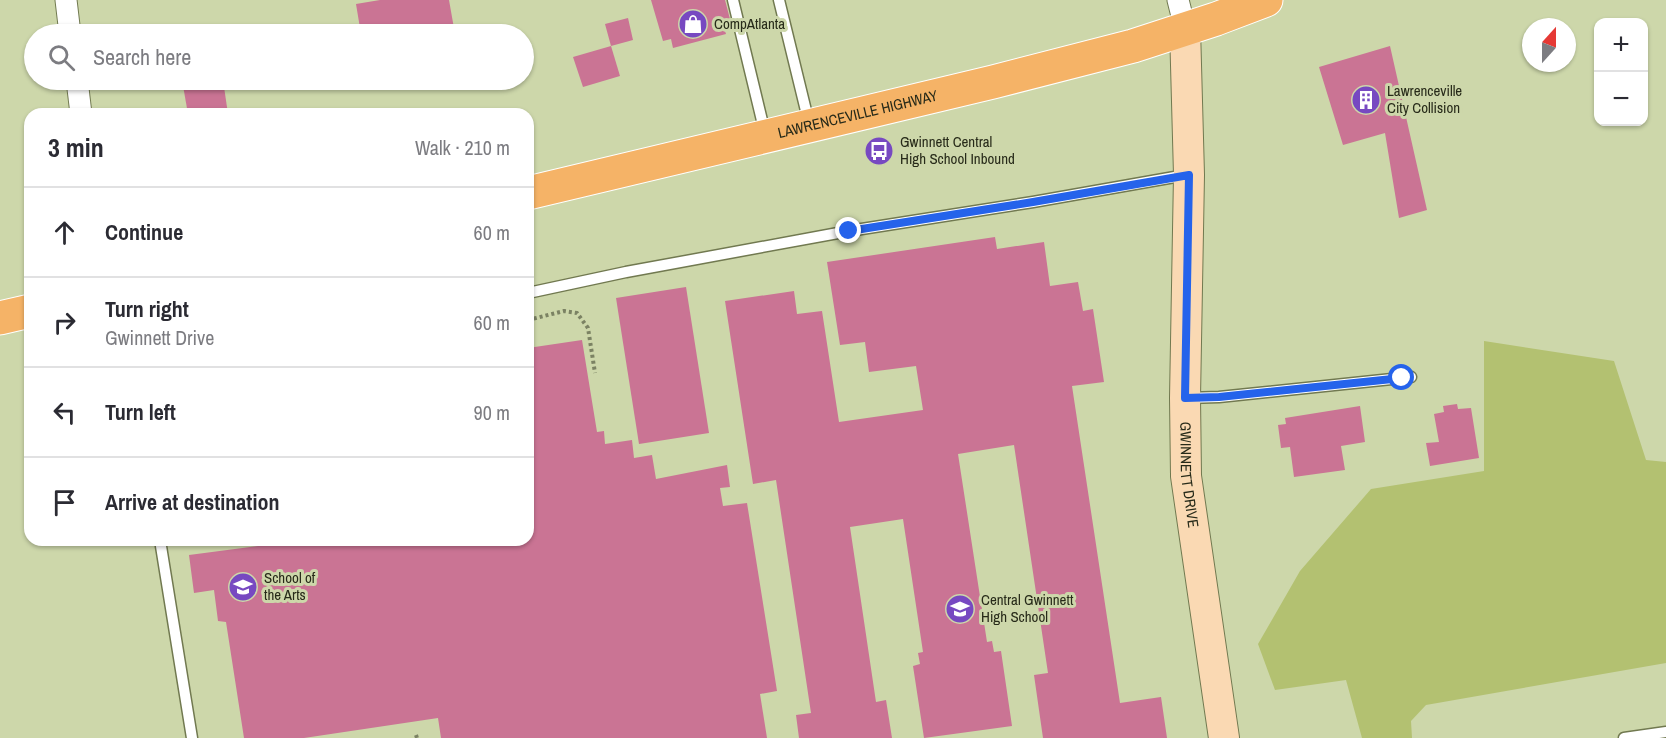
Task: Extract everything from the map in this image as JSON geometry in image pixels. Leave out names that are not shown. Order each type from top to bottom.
[{"type":"main road","name":"LAWRENCEVILLE HIGHWAY","points":[[534,192],[993,82],[1133,46],[1181,14],[1266,0]]},
{"type":"main road","points":[[0,318],[24,312]]},
{"type":"street","points":[[66,0],[69,24]]},
{"type":"street","name":"GWINNETT DRIVE","points":[[1181,14],[1189,175],[1186,476],[1224,738]]},
{"type":"street","points":[[78,90],[80,108]]},
{"type":"lane","points":[[733,0],[766,137]]},
{"type":"lane","points":[[779,0],[810,126]]},
{"type":"lane","points":[[534,292],[626,272],[849,231],[1189,175]]},
{"type":"lane","points":[[1185,398],[1219,397],[1412,377]]},
{"type":"lane","points":[[161,546],[192,738]]},
{"type":"lane","points":[[1624,738],[1666,732]]},
{"type":"path","points":[[534,318],[564,311],[577,313],[588,328],[595,373]]},
{"type":"green space","points":[[1484,341],[1614,361],[1646,460],[1666,462],[1666,663],[1426,705],[1411,721],[1412,738],[1362,738],[1346,680],[1275,690],[1258,644],[1300,571],[1371,489],[1484,471]]},
{"type":"building","points":[[380,0],[449,0],[453,24],[359,24],[356,4]]},
{"type":"building","name":"CompAtlanta","points":[[651,0],[725,0],[731,23],[723,25],[726,34],[673,48],[671,39],[663,41]]},
{"type":"building","points":[[628,18],[633,40],[611,46],[605,24]]},
{"type":"building","points":[[611,46],[620,76],[583,87],[573,57]]},
{"type":"building","name":"Lawrenceville City Collision","points":[[1390,46],[1427,210],[1399,218],[1385,133],[1343,145],[1319,67]]},
{"type":"building","points":[[184,90],[224,90],[227,108],[187,108]]},
{"type":"building","points":[[995,237],[997,249],[1044,242],[1050,286],[1078,282],[1083,311],[1093,309],[1104,382],[1072,386],[1120,703],[1161,697],[1167,738],[1043,738],[1034,675],[1048,673],[1014,445],[958,454],[987,642],[992,641],[994,652],[1001,651],[1012,726],[924,738],[913,666],[920,664],[918,653],[923,652],[903,519],[850,527],[876,702],[886,700],[892,738],[799,738],[796,715],[811,713],[776,480],[753,484],[725,301],[794,291],[797,314],[822,311],[839,422],[923,410],[916,366],[869,372],[865,342],[840,345],[827,262]]},
{"type":"building","points":[[686,287],[709,433],[639,444],[616,298]]},
{"type":"building","points":[[582,340],[597,432],[604,431],[605,444],[632,440],[634,458],[652,455],[656,479],[727,465],[730,487],[720,488],[723,506],[747,503],[777,691],[760,694],[767,738],[441,738],[438,718],[304,738],[244,738],[226,622],[218,621],[214,590],[194,593],[189,555],[259,546],[534,546],[534,347]]},
{"type":"building","points":[[1457,404],[1458,409],[1471,408],[1479,458],[1430,466],[1426,443],[1439,442],[1434,414],[1444,412],[1443,406]]},
{"type":"building","points":[[1360,406],[1365,442],[1341,446],[1345,470],[1294,477],[1290,447],[1281,448],[1278,425],[1286,424],[1285,418]]},
{"type":"place","name":"CompAtlanta","points":[[693,24]]},
{"type":"place","name":"Lawrenceville City Collision","points":[[1366,100]]},
{"type":"place","name":"Gwinnett Central High School Inbound","points":[[879,151]]},
{"type":"place","name":"School of the Arts","points":[[243,587]]},
{"type":"place","name":"Central Gwinnett High School","points":[[960,609]]},
{"type":"route","points":[[849,231],[1189,175],[1185,398],[1219,397],[1402,378]]}]
